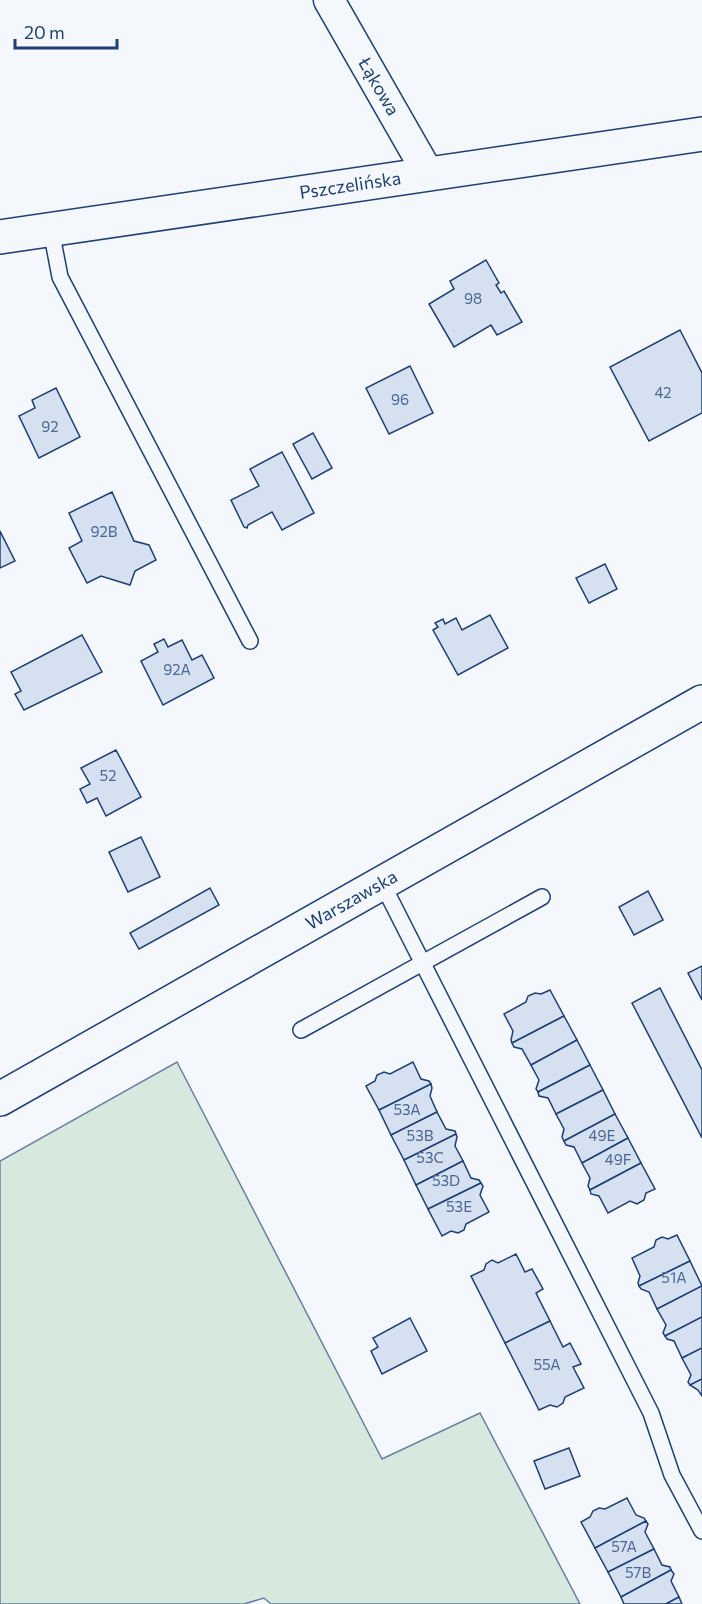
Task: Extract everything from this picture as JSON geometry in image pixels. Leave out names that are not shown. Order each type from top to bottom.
[{"type":"main road","name":"Pszczelińska","points":[[0,237],[702,134]]},
{"type":"main road","name":"Warszawska","points":[[0,1099],[702,702]]},
{"type":"street","name":"Łąkowa","points":[[329,0],[429,175]]},
{"type":"lane","points":[[51,230],[60,277],[250,641]]},
{"type":"lane","points":[[382,883],[651,1413],[672,1474],[702,1531]]},
{"type":"lane","points":[[302,1030],[542,897]]},
{"type":"shaded area","points":[[177,1062],[382,1459],[480,1413],[580,1604],[271,1604],[264,1598],[244,1604],[0,1604],[0,1161]]},
{"type":"building","points":[[486,260],[499,283],[496,285],[501,293],[504,291],[522,322],[497,335],[491,325],[454,347],[429,304],[454,289],[450,281]]},
{"type":"building","points":[[680,330],[702,373],[702,413],[649,441],[610,367]]},
{"type":"building","points":[[410,366],[433,413],[389,434],[366,388]]},
{"type":"building","points":[[56,388],[80,437],[39,458],[19,416],[35,408],[32,400]]},
{"type":"building","points":[[313,433],[332,468],[312,479],[293,444]]},
{"type":"building","points":[[282,452],[314,513],[282,530],[272,512],[248,525],[247,528],[244,527],[231,500],[259,486],[250,469]]},
{"type":"building","points":[[112,492],[134,541],[149,545],[156,560],[135,571],[130,585],[101,576],[87,583],[69,548],[82,541],[69,513]]},
{"type":"building","points":[[0,531],[15,561],[0,568]]},
{"type":"building","points":[[605,564],[617,589],[589,603],[576,578]]},
{"type":"building","points":[[490,615],[508,648],[458,675],[433,630],[438,627],[435,623],[443,619],[445,624],[456,618],[462,630]]},
{"type":"building","points":[[82,635],[102,672],[24,710],[15,694],[21,691],[11,672]]},
{"type":"building","points":[[164,639],[168,647],[182,640],[192,660],[202,655],[214,678],[163,705],[141,661],[158,652],[154,644]]},
{"type":"building","points":[[116,750],[141,797],[106,816],[97,798],[87,803],[80,789],[90,784],[81,768]]},
{"type":"building","points":[[141,837],[160,877],[128,892],[109,852]]},
{"type":"building","points":[[210,888],[219,905],[139,949],[130,933]]},
{"type":"building","points":[[648,891],[663,920],[634,935],[619,907]]},
{"type":"building","points":[[702,966],[702,1000],[688,973]]},
{"type":"building","points":[[660,988],[702,1070],[702,1138],[632,1003]]},
{"type":"building","points":[[550,990],[564,1016],[512,1043],[513,1031],[504,1014],[526,1002],[528,996]]},
{"type":"building","points":[[564,1016],[577,1040],[531,1065],[522,1049],[514,1047],[512,1043]]},
{"type":"building","points":[[577,1040],[590,1065],[538,1092],[536,1089],[539,1080],[531,1065]]},
{"type":"building","points":[[413,1062],[421,1079],[431,1084],[379,1110],[366,1086],[375,1081],[377,1075],[384,1072],[390,1074]]},
{"type":"building","points":[[590,1065],[603,1090],[556,1114],[548,1098],[539,1096],[538,1092]]},
{"type":"building","points":[[431,1084],[430,1096],[437,1112],[391,1135],[379,1110]]},
{"type":"building","points":[[603,1090],[615,1114],[564,1141],[562,1137],[564,1129],[556,1114]]},
{"type":"building","points":[[437,1112],[446,1129],[455,1131],[456,1134],[404,1160],[391,1135]]},
{"type":"building","points":[[615,1114],[628,1138],[582,1163],[574,1147],[566,1145],[564,1141]]},
{"type":"building","points":[[456,1134],[455,1146],[463,1161],[416,1185],[404,1160]]},
{"type":"building","points":[[628,1138],[641,1163],[590,1190],[588,1186],[590,1178],[582,1163]]},
{"type":"building","points":[[463,1161],[471,1178],[481,1183],[428,1209],[416,1185]]},
{"type":"building","points":[[641,1163],[655,1189],[646,1193],[644,1200],[637,1204],[630,1201],[608,1213],[599,1196],[591,1194],[590,1190]]},
{"type":"building","points":[[481,1183],[483,1186],[480,1195],[489,1212],[466,1224],[464,1230],[458,1233],[451,1231],[442,1236],[428,1209]]},
{"type":"building","points":[[677,1235],[690,1261],[639,1286],[640,1276],[632,1258],[654,1247],[656,1240],[662,1237],[668,1239]]},
{"type":"building","points":[[516,1254],[525,1272],[532,1269],[543,1289],[536,1293],[550,1321],[505,1343],[471,1276],[484,1270],[486,1264],[492,1260],[498,1263]]},
{"type":"building","points":[[690,1261],[702,1286],[657,1309],[649,1292],[639,1286]]},
{"type":"building","points":[[702,1286],[702,1317],[665,1336],[663,1333],[666,1325],[657,1309]]},
{"type":"building","points":[[702,1317],[702,1348],[682,1358],[674,1341],[665,1336]]},
{"type":"building","points":[[410,1318],[427,1351],[382,1374],[371,1351],[378,1347],[373,1338]]},
{"type":"building","points":[[550,1321],[563,1347],[570,1343],[581,1364],[573,1367],[584,1388],[565,1397],[563,1403],[557,1407],[550,1405],[539,1410],[505,1343]]},
{"type":"building","points":[[702,1348],[702,1379],[690,1385],[688,1382],[691,1375],[682,1358]]},
{"type":"building","points":[[702,1379],[702,1396],[690,1385]]},
{"type":"building","points":[[569,1448],[580,1476],[545,1489],[534,1461]]},
{"type":"building","points":[[627,1498],[636,1515],[646,1521],[595,1548],[581,1522],[590,1517],[593,1511],[599,1508],[605,1509]]},
{"type":"building","points":[[646,1521],[648,1524],[645,1532],[654,1549],[608,1572],[595,1548]]},
{"type":"building","points":[[654,1549],[662,1565],[670,1567],[671,1570],[621,1597],[608,1572]]},
{"type":"building","points":[[671,1570],[674,1574],[671,1581],[679,1597],[666,1604],[624,1604],[621,1597]]},
{"type":"building","points":[[679,1597],[682,1604],[666,1604]]}]
